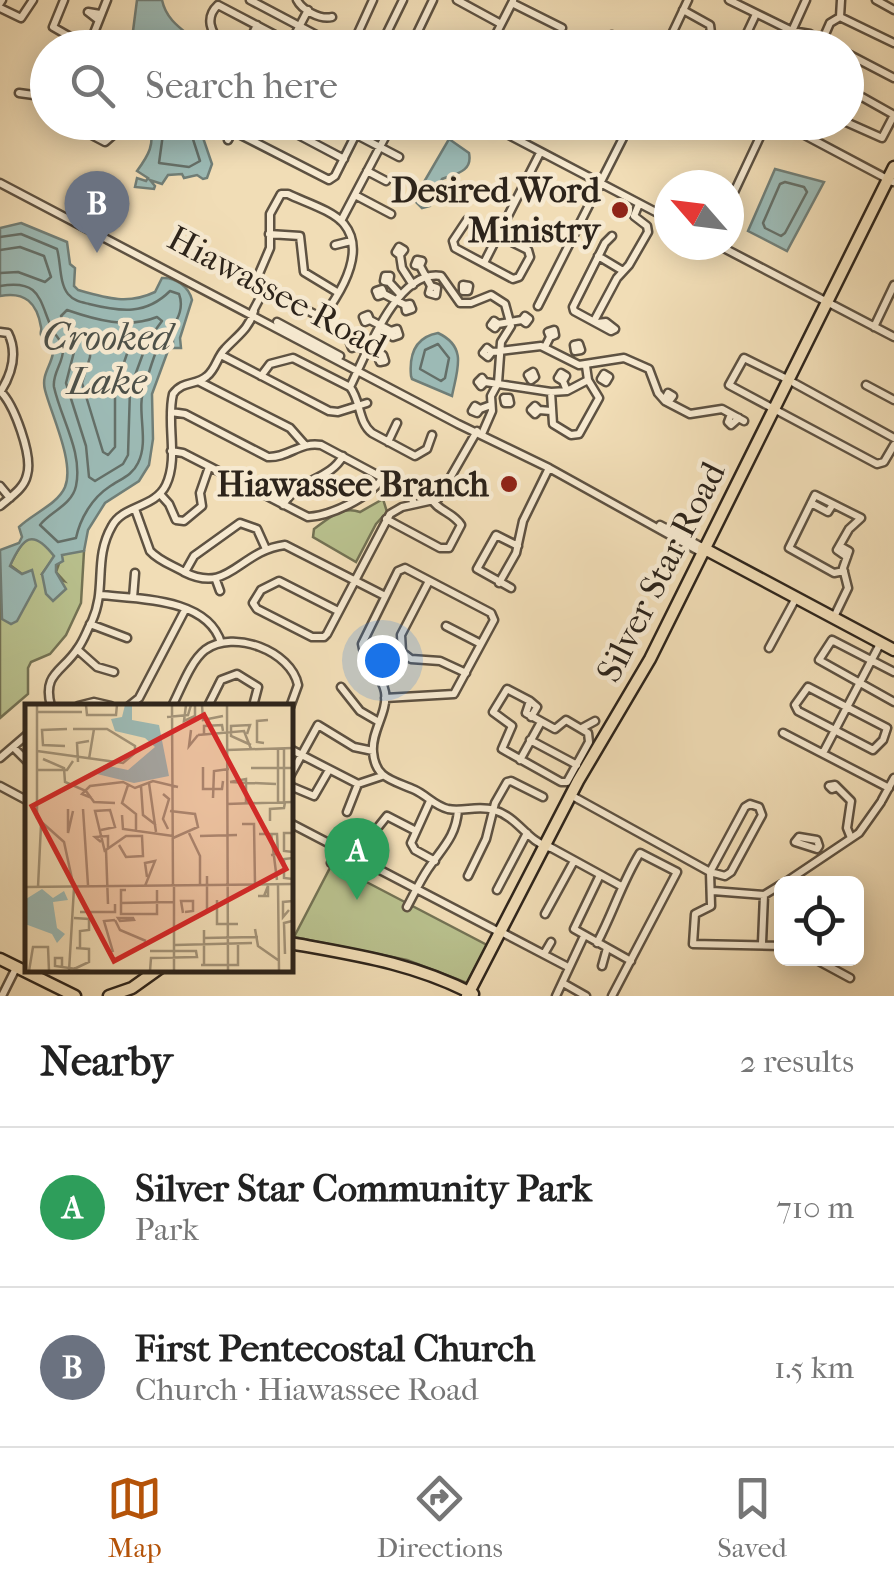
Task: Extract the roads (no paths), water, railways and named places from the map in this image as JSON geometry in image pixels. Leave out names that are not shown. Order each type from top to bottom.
[{"type":"main road","name":"Silver Star Road","points":[[471,995],[546,846],[576,798],[575,792],[628,704],[742,472],[851,269],[892,180],[894,167]]},
{"type":"main road","name":"Silver Star Road","points":[[831,304],[859,240],[892,180]]},
{"type":"main road","points":[[851,269],[859,240]]},
{"type":"main road","name":"Silver Star Road","points":[[628,704],[738,494],[776,412]]},
{"type":"main road","points":[[738,494],[742,472]]},
{"type":"main road","name":"Hiawassee Road","points":[[705,552],[894,650]]},
{"type":"main road","name":"Silver Star Road","points":[[502,933],[591,765]]},
{"type":"main road","points":[[292,945],[408,971],[471,995]]},
{"type":"main road","points":[[0,962],[62,996]]},
{"type":"main road","points":[[15,970],[75,996]]},
{"type":"main road","points":[[109,996],[132,988],[156,971]]},
{"type":"main road","points":[[125,996],[163,971]]},
{"type":"street","points":[[1,4],[18,18],[26,14],[33,0]]},
{"type":"street","points":[[58,30],[53,27],[64,0]]},
{"type":"street","points":[[93,30],[107,0]]},
{"type":"street","points":[[250,0],[307,30]]},
{"type":"street","points":[[296,0],[308,10],[332,17]]},
{"type":"street","points":[[359,30],[373,0]]},
{"type":"street","points":[[388,30],[403,0]]},
{"type":"street","points":[[419,30],[433,0]]},
{"type":"street","points":[[457,0],[501,24]]},
{"type":"street","points":[[674,30],[688,0]]},
{"type":"street","points":[[729,0],[790,30]]},
{"type":"street","points":[[792,30],[806,0]]},
{"type":"street","points":[[840,17],[841,0]]},
{"type":"street","points":[[876,0],[894,10]]},
{"type":"street","points":[[498,30],[512,1],[562,28]]},
{"type":"street","points":[[212,30],[209,24],[214,7],[221,6],[265,30]]},
{"type":"street","points":[[298,30],[308,10]]},
{"type":"street","points":[[683,10],[710,25],[711,30]]},
{"type":"street","points":[[750,30],[756,14]]},
{"type":"street","points":[[840,17],[894,43]]},
{"type":"street","points":[[827,30],[840,17]]},
{"type":"street","points":[[255,30],[257,25]]},
{"type":"street","points":[[864,62],[894,78]]},
{"type":"street","points":[[20,94],[30,94]]},
{"type":"street","points":[[864,97],[892,112],[893,119],[885,136],[878,139],[864,132]]},
{"type":"street","points":[[259,140],[325,178],[335,176],[354,140]]},
{"type":"street","points":[[308,140],[344,159]]},
{"type":"street","points":[[365,140],[399,157]]},
{"type":"street","points":[[340,221],[384,140]]},
{"type":"street","points":[[517,140],[654,212]]},
{"type":"street","points":[[538,306],[621,140]]},
{"type":"street","points":[[744,170],[758,140]]},
{"type":"street","points":[[815,140],[892,180]]},
{"type":"street","points":[[484,263],[540,153]]},
{"type":"street","points":[[367,171],[386,181]]},
{"type":"street","name":"Hiawassee Road","points":[[0,181],[705,552]]},
{"type":"street","points":[[284,193],[340,221],[351,241],[354,259],[325,316],[320,318],[255,284],[268,254],[269,234],[270,214],[284,193]]},
{"type":"street","points":[[354,195],[391,214]]},
{"type":"street","points":[[612,236],[572,307],[596,322],[617,278],[648,230],[634,216],[638,204]]},
{"type":"street","points":[[467,220],[499,234],[528,250],[530,256],[514,279],[452,243],[467,220]]},
{"type":"street","points":[[269,234],[300,236],[304,272],[337,292]]},
{"type":"street","points":[[335,245],[351,241]]},
{"type":"street","points":[[400,255],[402,268],[413,286]]},
{"type":"street","points":[[598,256],[624,271]]},
{"type":"street","points":[[744,259],[894,338]]},
{"type":"street","points":[[420,266],[431,286]]},
{"type":"street","points":[[338,612],[279,581],[268,585],[253,603],[257,609],[316,639],[327,634],[386,520],[395,510],[446,490],[477,431],[490,417],[501,342],[511,322],[505,304],[491,295],[466,304],[455,298],[443,277],[426,277],[397,297],[350,387]]},
{"type":"street","points":[[390,282],[405,306]]},
{"type":"street","points":[[874,327],[894,285]]},
{"type":"street","points":[[51,704],[50,682],[78,650],[101,595],[98,565],[110,528],[118,517],[160,494],[168,478],[176,389],[210,374],[220,355],[242,334],[264,290]]},
{"type":"street","points":[[455,298],[463,291]]},
{"type":"street","points":[[384,294],[397,297]]},
{"type":"street","points":[[370,320],[392,331]]},
{"type":"street","points":[[498,324],[522,320]]},
{"type":"street","points":[[0,332],[10,336],[13,363],[0,391],[13,408],[29,465],[26,481],[0,506]]},
{"type":"street","points":[[545,347],[550,337]]},
{"type":"street","points":[[357,346],[378,357]]},
{"type":"street","points":[[492,352],[545,347],[586,366],[619,358],[638,363],[651,372],[658,393],[690,414],[718,409],[738,417]]},
{"type":"street","points":[[570,360],[575,351]]},
{"type":"street","points":[[220,355],[333,412],[363,405]]},
{"type":"street","points":[[262,376],[278,357],[297,360],[350,387],[363,405],[366,429],[411,455],[423,454],[432,435]]},
{"type":"street","points":[[747,358],[792,381],[893,445],[884,462],[877,464],[730,387],[736,370],[747,358]]},
{"type":"street","points":[[551,392],[556,426],[571,435],[579,434],[599,398],[586,366]]},
{"type":"street","points":[[485,382],[496,387],[551,392],[601,379]]},
{"type":"street","points":[[198,381],[290,428],[305,445]]},
{"type":"street","points":[[564,381],[566,391]]},
{"type":"street","points":[[866,385],[894,400]]},
{"type":"street","points":[[496,387],[504,398]]},
{"type":"street","points":[[480,408],[491,406]]},
{"type":"street","points":[[539,410],[551,411]]},
{"type":"street","points":[[171,412],[185,414],[268,457],[278,457],[305,445],[321,445],[409,492],[414,504]]},
{"type":"street","points":[[388,442],[398,423]]},
{"type":"street","points":[[171,451],[183,453],[284,506],[314,517],[375,489],[382,478]]},
{"type":"street","points":[[284,506],[295,488],[332,470],[343,456]]},
{"type":"street","points":[[160,494],[179,522],[205,503],[201,488],[209,467]]},
{"type":"street","points":[[499,583],[517,549],[523,522],[551,469]]},
{"type":"street","points":[[0,486],[10,498]]},
{"type":"street","points":[[832,617],[847,584],[846,557],[837,552],[848,529],[861,518],[816,495],[789,548],[834,573],[844,572]]},
{"type":"street","points":[[386,520],[440,548],[449,548],[462,525],[431,499]]},
{"type":"street","points":[[135,509],[144,547],[203,580],[216,580],[248,557],[280,545],[290,546],[385,596]]},
{"type":"street","points":[[184,572],[194,556],[240,522],[257,528],[266,550]]},
{"type":"street","points":[[511,588],[478,573],[478,566],[496,535],[527,559]]},
{"type":"street","points":[[385,698],[424,693],[450,696],[458,689],[494,617],[405,568],[398,571],[362,644],[385,698],[373,751],[375,766],[382,776],[430,801],[458,810],[492,809],[515,820],[528,835],[621,886]]},
{"type":"street","points":[[133,598],[134,573]]},
{"type":"street","points":[[216,580],[220,591]]},
{"type":"street","points":[[429,581],[401,635],[402,652],[415,660],[440,661],[466,673]]},
{"type":"street","points":[[101,595],[164,602],[185,610],[215,627],[221,643]]},
{"type":"street","points":[[769,648],[796,598]]},
{"type":"street","points":[[132,704],[185,610]]},
{"type":"street","points":[[90,624],[127,638]]},
{"type":"street","points":[[446,626],[481,644]]},
{"type":"street","points":[[894,672],[832,640],[823,650],[820,663],[894,702]]},
{"type":"street","points":[[823,753],[880,642]]},
{"type":"street","points":[[173,704],[200,655],[221,643],[248,643],[286,663],[299,677],[292,704]]},
{"type":"street","points":[[78,650],[97,667],[114,672]]},
{"type":"street","points":[[209,704],[221,680],[237,674],[258,687],[254,704]]},
{"type":"street","points":[[341,687],[360,711],[379,722]]},
{"type":"street","points":[[808,687],[847,706],[887,728],[884,740],[873,750],[798,711],[795,704],[808,687]]},
{"type":"street","points":[[506,689],[530,701],[526,713],[532,717],[555,729],[564,720],[583,729],[590,742],[565,783],[520,760],[502,750],[512,723],[494,710],[506,689]]},
{"type":"street","points":[[520,760],[540,722]]},
{"type":"street","points":[[292,772],[321,724],[354,747],[373,751]]},
{"type":"street","points":[[784,733],[889,788]]},
{"type":"street","points":[[0,758],[25,736]]},
{"type":"street","points":[[530,740],[577,765]]},
{"type":"street","points":[[12,747],[25,759]]},
{"type":"street","points":[[292,750],[358,784],[382,776]]},
{"type":"street","points":[[292,787],[314,796],[328,770]]},
{"type":"street","points":[[794,876],[868,824],[894,778]]},
{"type":"street","points":[[468,876],[506,782],[542,798]]},
{"type":"street","points":[[346,812],[358,784]]},
{"type":"street","points":[[0,786],[25,799]]},
{"type":"street","points":[[835,788],[851,801],[847,828],[852,838]]},
{"type":"street","points":[[576,798],[710,872],[726,876],[762,815],[760,808],[750,804],[746,807],[710,872],[710,908],[696,914],[694,944],[758,947],[762,943],[764,895]]},
{"type":"street","points":[[430,801],[412,848],[434,861]]},
{"type":"street","points":[[407,906],[455,830],[458,810]]},
{"type":"street","points":[[379,826],[387,816],[416,830]]},
{"type":"street","points":[[292,823],[568,967]]},
{"type":"street","points":[[331,863],[347,833]]},
{"type":"street","points":[[496,890],[528,835]]},
{"type":"street","points":[[817,849],[822,857]]},
{"type":"street","points":[[597,942],[640,853],[677,872],[612,996]]},
{"type":"street","points":[[544,914],[574,862]]},
{"type":"street","points":[[600,875],[574,925],[584,936],[631,961]]},
{"type":"street","points":[[713,891],[764,895],[774,889]]},
{"type":"street","points":[[650,897],[662,903]]},
{"type":"street","points":[[635,930],[644,935]]},
{"type":"street","points":[[556,996],[584,936]]},
{"type":"street","points":[[544,954],[551,942]]},
{"type":"street","points":[[762,943],[774,945]]},
{"type":"street","points":[[602,966],[607,948]]},
{"type":"street","points":[[828,966],[850,978]]},
{"type":"street","points":[[2,996],[15,970]]},
{"type":"street","points":[[563,984],[586,996]]},
{"type":"water","points":[[137,0],[162,0],[173,21],[183,30],[133,30]]},
{"type":"water","points":[[152,140],[204,140],[212,164],[207,178],[168,175],[162,184],[150,180],[154,189],[135,187],[137,178],[148,178],[137,171]]},
{"type":"water","points":[[448,140],[469,153],[470,159],[462,171],[442,179],[430,206],[422,208],[416,202]]},
{"type":"water","points":[[775,169],[824,182],[787,251],[748,231]]},
{"type":"water","name":"Crooked Lake","points":[[21,223],[67,242],[70,264],[75,268],[74,286],[78,290],[108,298],[136,298],[155,292],[162,278],[167,278],[181,284],[192,300],[180,338],[181,348],[173,348],[173,337],[152,394],[149,465],[139,481],[105,503],[88,530],[84,551],[62,555],[56,572],[66,589],[53,601],[46,594],[42,574],[54,556],[34,539],[19,548],[10,566],[22,574],[32,570],[36,586],[17,621],[11,624],[2,619],[0,550],[19,543],[19,527],[57,499],[67,477],[65,452],[44,385],[52,347],[41,335],[33,305],[16,295],[0,296],[0,228]]},
{"type":"water","points":[[438,333],[457,352],[452,396],[411,376],[411,361],[419,343]]},
{"type":"place","name":"Desired Word Ministry","points":[[620,210]]},
{"type":"place","name":"First Pentecostal Church","points":[[97,253]]},
{"type":"place","name":"Hiawassee Branch","points":[[509,484]]},
{"type":"place","name":"Silver Star Community Park","points":[[357,900]]}]
